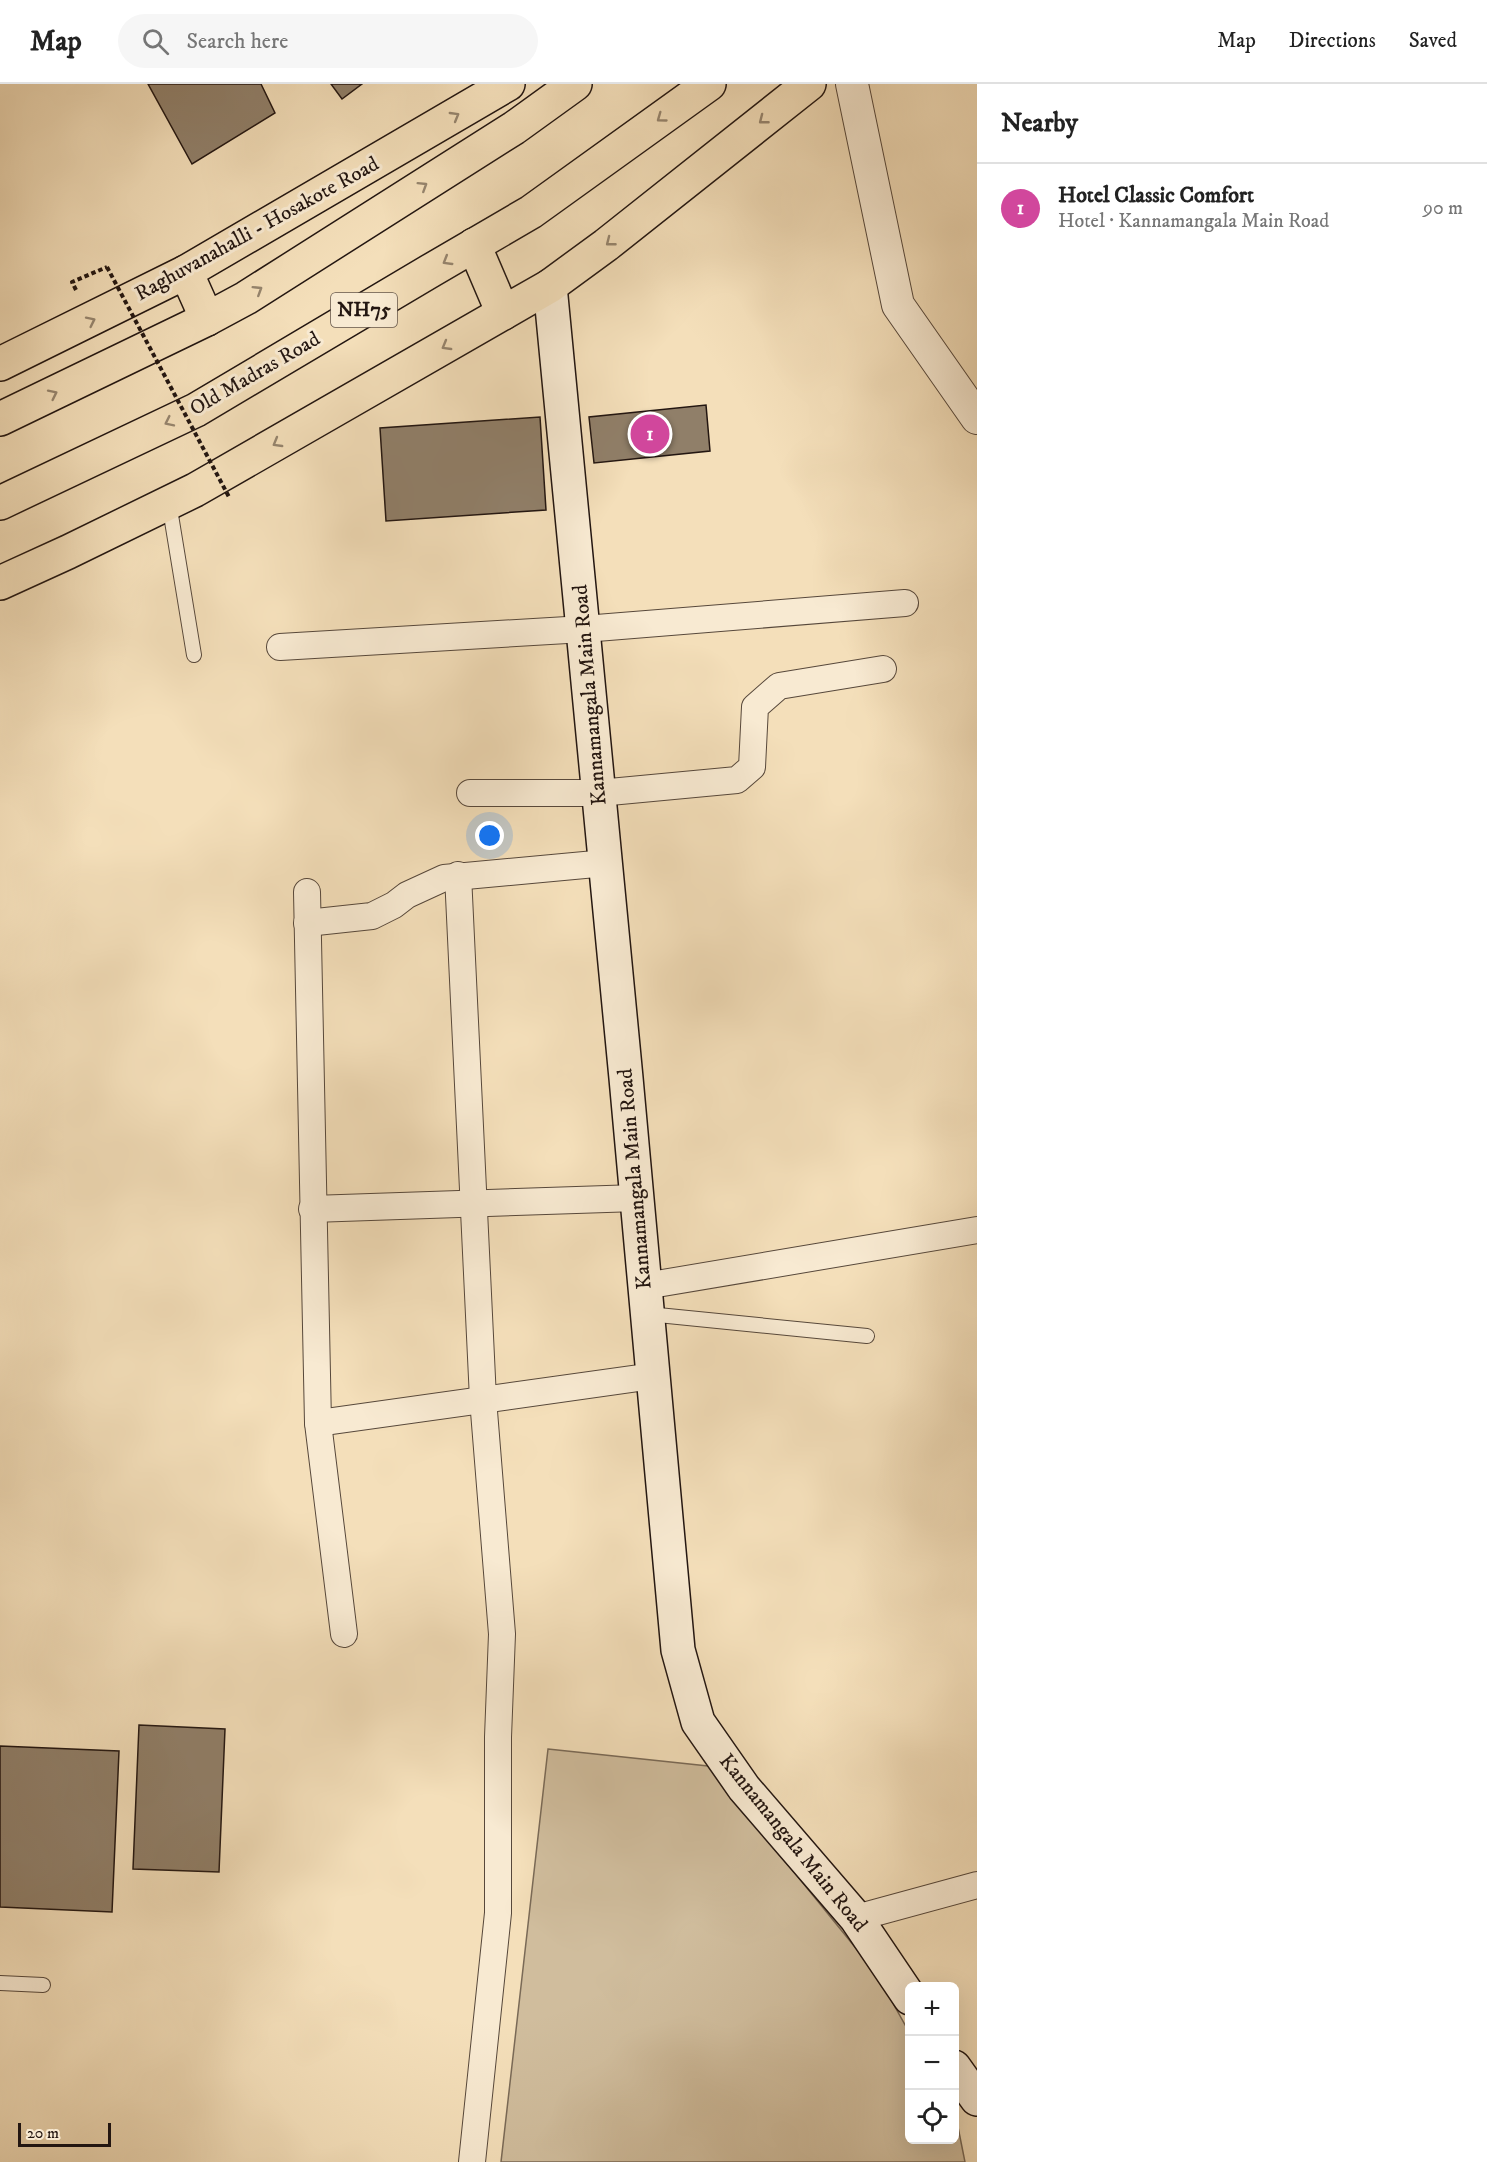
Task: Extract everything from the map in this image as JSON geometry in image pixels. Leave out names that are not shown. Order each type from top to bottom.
[{"type":"main road","name":"Raghuvanahalli - Hosakote Road","points":[[0,364],[186,272],[508,84]]},
{"type":"main road","points":[[0,419],[246,298],[484,147],[575,84]]},
{"type":"main road","name":"Old Madras Road","points":[[0,503],[196,410],[531,212],[709,84]]},
{"type":"main road","points":[[0,583],[195,490],[550,286],[606,245],[809,84]]},
{"type":"main road","points":[[474,245],[503,313]]},
{"type":"main road","points":[[186,272],[207,319]]},
{"type":"main road","name":"Kannamangala Main Road","points":[[550,286],[606,863],[678,1650],[698,1722],[744,1788],[856,1918],[905,1992]]},
{"type":"main road","points":[[959,2074],[977,2099]]},
{"type":"street","points":[[852,84],[897,305],[977,418]]},
{"type":"street","points":[[280,647],[584,629],[905,603]]},
{"type":"street","points":[[470,793],[599,793],[737,780],[752,767],[755,707],[779,686],[883,669]]},
{"type":"street","points":[[307,923],[372,916],[406,896],[444,878],[458,875],[606,863]]},
{"type":"street","points":[[458,875],[483,1399],[502,1634],[498,1737],[498,1913],[472,2162]]},
{"type":"street","points":[[307,892],[318,1423],[344,1634]]},
{"type":"street","points":[[312,1209],[637,1198]]},
{"type":"street","points":[[646,1300],[977,1230]]},
{"type":"street","points":[[318,1423],[653,1376]]},
{"type":"street","points":[[856,1918],[977,1885]]},
{"type":"lane","points":[[169,502],[194,655]]},
{"type":"lane","points":[[646,1300],[867,1336]]},
{"type":"lane","points":[[0,1983],[43,1985]]},
{"type":"path","points":[[72,282],[107,267],[229,497]]},
{"type":"shaded area","points":[[548,1749],[708,1766],[876,1973],[905,2025],[905,2144],[959,2144],[959,2132],[965,2162],[501,2162]]},
{"type":"building","points":[[148,84],[261,84],[275,113],[192,164]]},
{"type":"building","points":[[331,84],[362,84],[342,99]]},
{"type":"building","points":[[706,405],[710,451],[594,463],[589,417]]},
{"type":"building","points":[[540,417],[546,510],[386,521],[380,428]]},
{"type":"building","points":[[139,1725],[225,1729],[219,1872],[133,1869]]},
{"type":"building","points":[[0,1746],[119,1751],[112,1912],[0,1907]]},
{"type":"place","name":"Hotel Classic Comfort","points":[[650,434]]}]
